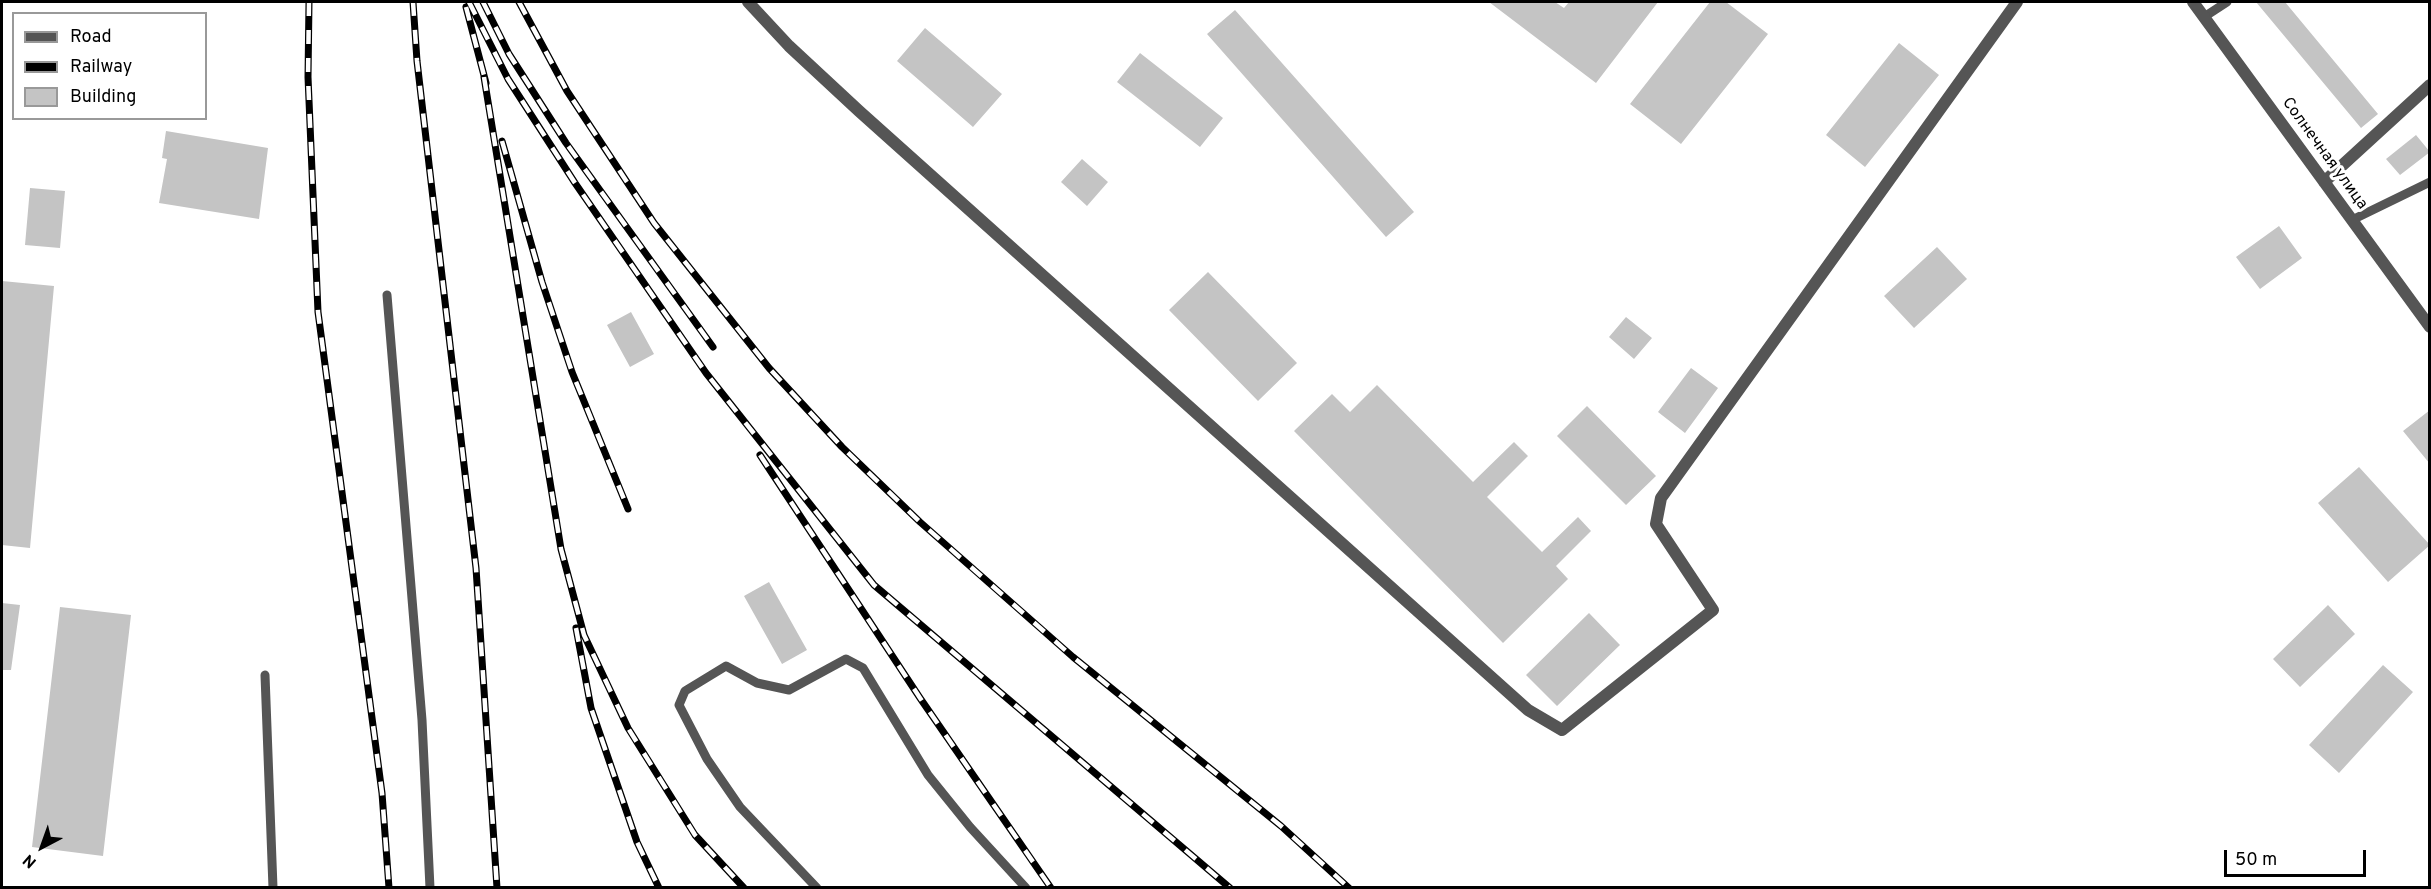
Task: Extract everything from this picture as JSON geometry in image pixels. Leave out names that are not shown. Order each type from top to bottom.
[{"type":"street","points":[[748,2],[789,46],[859,111],[1528,710],[1562,730],[1713,610],[1656,524],[1661,498],[2017,2]]},
{"type":"street","name":"Солнечная улица","points":[[2193,2],[2430,327]]},
{"type":"street","points":[[2324,182],[2430,85]]},
{"type":"lane","points":[[2204,17],[2227,2]]},
{"type":"lane","points":[[2352,220],[2430,182]]},
{"type":"lane","points":[[387,295],[422,720],[430,888]]},
{"type":"lane","points":[[817,888],[740,807],[707,759],[679,705],[685,691],[726,666],[757,683],[789,690],[846,659],[863,668],[928,775],[970,827],[1026,888]]},
{"type":"lane","points":[[265,675],[273,888]]},
{"type":"building","points":[[1489,2],[1555,2],[1564,8],[1569,2],[1658,2],[1596,83]]},
{"type":"building","points":[[1710,2],[1726,2],[1768,34],[1681,144],[1630,104]]},
{"type":"building","points":[[2256,2],[2285,2],[2378,114],[2361,128]]},
{"type":"building","points":[[1235,10],[1414,212],[1386,237],[1207,34]]},
{"type":"building","points":[[925,28],[1002,94],[973,127],[897,61]]},
{"type":"building","points":[[1899,43],[1939,75],[1865,167],[1826,135]]},
{"type":"building","points":[[1140,53],[1223,118],[1200,147],[1117,82]]},
{"type":"building","points":[[166,131],[268,148],[259,219],[159,203],[167,159],[162,158]]},
{"type":"building","points":[[2416,135],[2430,152],[2400,175],[2386,159]]},
{"type":"building","points":[[1082,159],[1108,182],[1087,206],[1061,182]]},
{"type":"building","points":[[30,188],[65,191],[60,248],[25,245]]},
{"type":"building","points":[[2279,226],[2302,258],[2260,289],[2236,257]]},
{"type":"building","points":[[1937,247],[1967,279],[1914,328],[1884,296]]},
{"type":"building","points":[[1208,272],[1297,363],[1258,401],[1169,310]]},
{"type":"building","points":[[2,281],[54,286],[30,548],[2,545]]},
{"type":"building","points":[[631,312],[654,354],[630,367],[607,325]]},
{"type":"building","points":[[1626,317],[1652,338],[1634,359],[1609,337]]},
{"type":"building","points":[[1691,368],[1718,388],[1685,433],[1658,412]]},
{"type":"building","points":[[1377,385],[1473,482],[1514,442],[1528,456],[1487,497],[1542,552],[1578,517],[1591,531],[1556,566],[1568,579],[1503,643],[1294,431],[1332,394],[1350,412]]},
{"type":"building","points":[[1587,406],[1656,476],[1626,505],[1557,436]]},
{"type":"building","points":[[2430,410],[2430,464],[2403,431]]},
{"type":"building","points":[[2359,467],[2430,545],[2388,582],[2318,503]]},
{"type":"building","points":[[769,582],[807,650],[782,664],[744,596]]},
{"type":"building","points":[[2,603],[20,605],[11,670],[2,670]]},
{"type":"building","points":[[2328,605],[2355,634],[2300,687],[2273,659]]},
{"type":"building","points":[[60,607],[131,615],[103,856],[32,847]]},
{"type":"building","points":[[1589,613],[1620,645],[1557,706],[1526,675]]},
{"type":"building","points":[[2383,665],[2413,692],[2339,773],[2309,745]]},
{"type":"railway","points":[[309,2],[308,77],[318,312],[382,793],[389,888]]},
{"type":"railway","points":[[413,2],[417,61],[476,568],[497,888]]},
{"type":"railway","points":[[469,2],[508,79],[575,183],[706,373],[874,585],[1230,888]]},
{"type":"railway","points":[[483,2],[509,54],[566,143],[713,347]]},
{"type":"railway","points":[[519,2],[567,91],[654,223],[769,368],[842,447],[920,522],[1073,657],[1281,826],[1349,888]]},
{"type":"railway","points":[[466,7],[486,83]]},
{"type":"railway","points":[[484,77],[561,549],[584,635],[628,728],[695,835],[744,888]]},
{"type":"railway","points":[[502,141],[542,282],[572,372],[628,509]]},
{"type":"railway","points":[[760,455],[920,698],[1051,888]]},
{"type":"railway","points":[[576,628],[591,708],[637,842],[659,888]]}]
